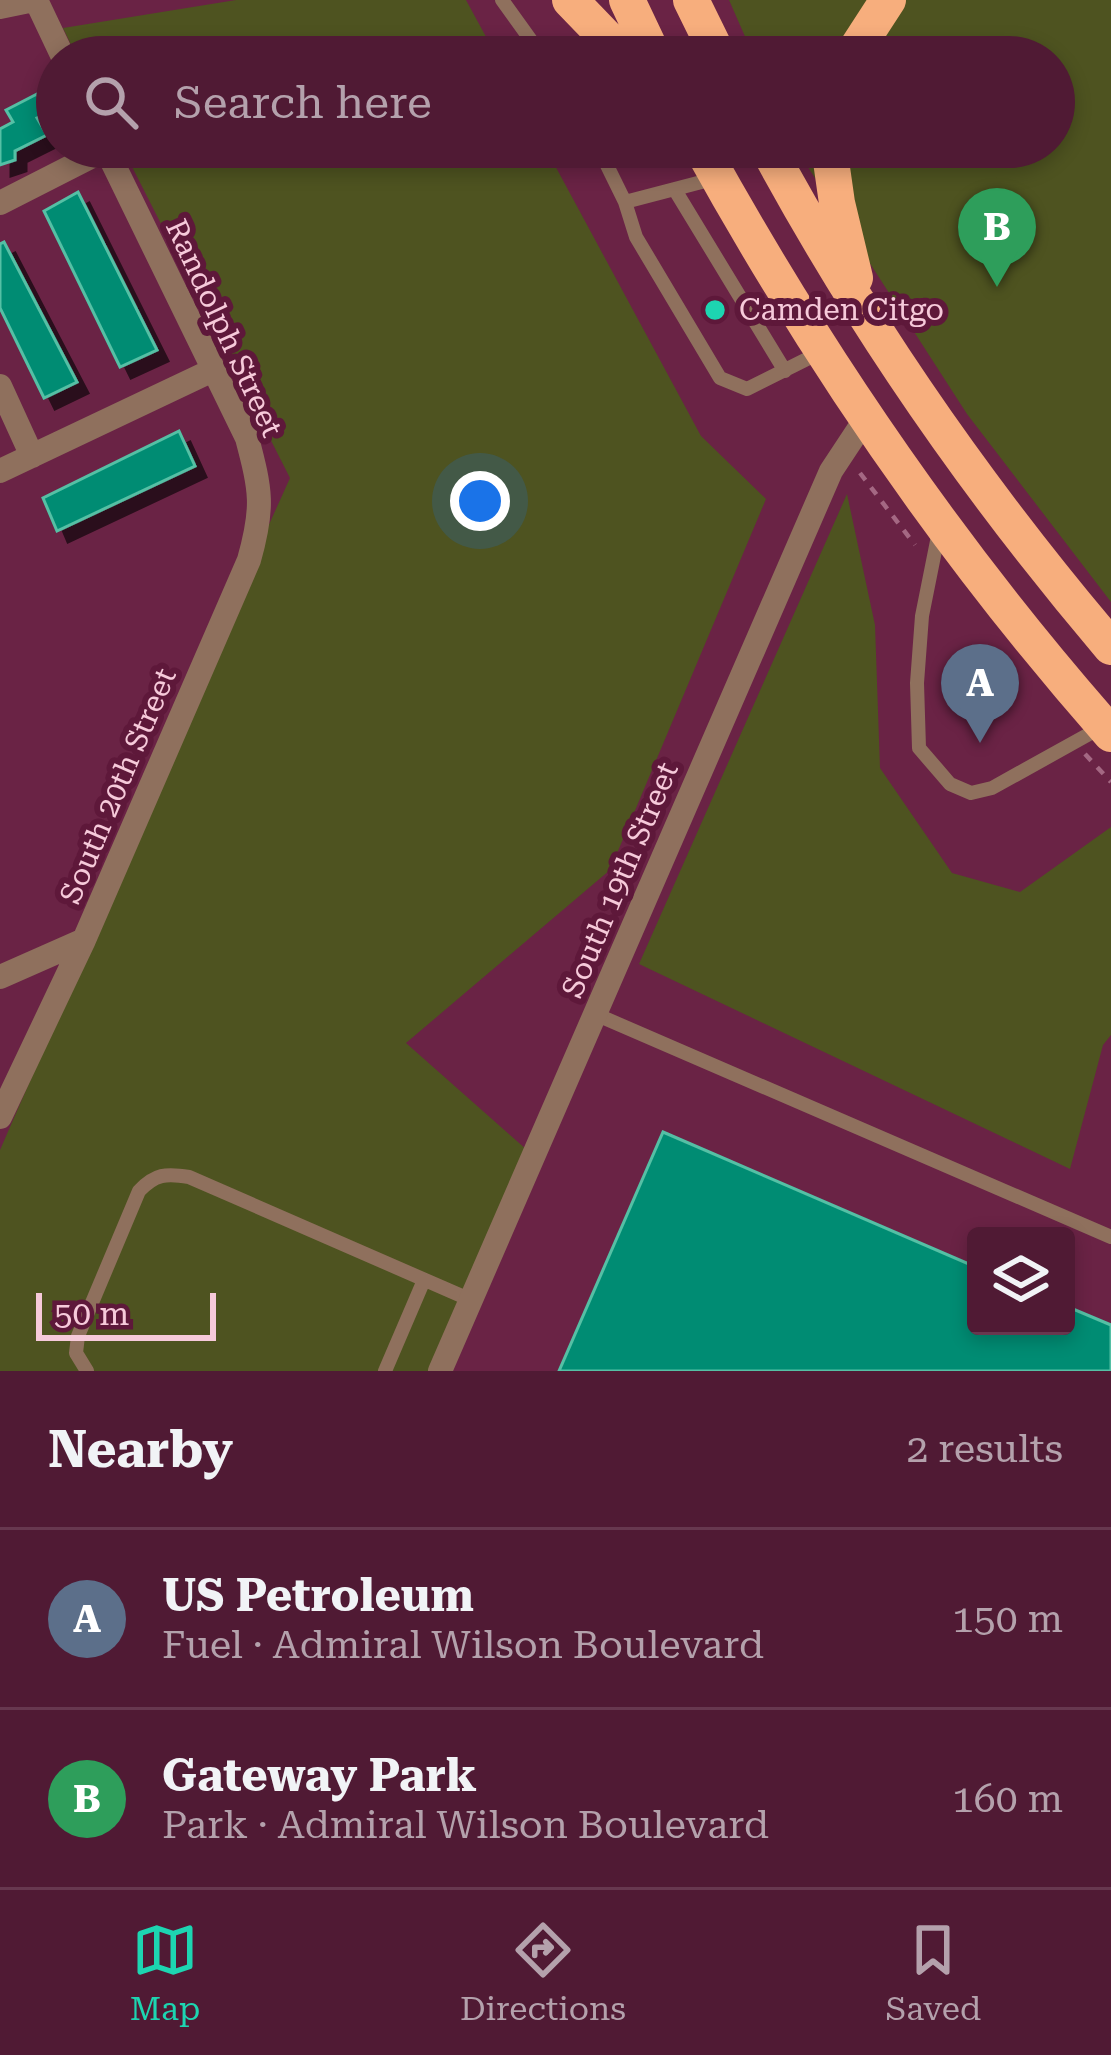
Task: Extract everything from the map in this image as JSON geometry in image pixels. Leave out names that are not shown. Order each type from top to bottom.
[{"type":"highway","points":[[570,0],[605,36]]},
{"type":"highway","points":[[627,0],[644,36]]},
{"type":"highway","points":[[691,0],[709,36]]},
{"type":"highway","points":[[865,36],[888,0]]},
{"type":"highway","points":[[714,168],[821,352],[866,418],[941,524],[1108,730]]},
{"type":"highway","points":[[779,168],[863,310],[950,440],[1111,647]]},
{"type":"highway","points":[[832,168],[863,310]]},
{"type":"street","points":[[0,7],[35,0],[53,36]]},
{"type":"street","points":[[0,203],[67,168]]},
{"type":"street","name":"Randolph Street","points":[[116,168],[247,438],[255,470]]},
{"type":"street","points":[[0,472],[212,370]]},
{"type":"street","points":[[0,386],[32,456]]},
{"type":"street","name":"South 19th Street","points":[[440,1371],[831,471],[866,418]]},
{"type":"street","name":"South 20th Street","points":[[0,1117],[84,940],[249,560],[261,519],[255,470]]},
{"type":"street","points":[[0,977],[84,940]]},
{"type":"lane","points":[[502,0],[527,36]]},
{"type":"lane","points":[[608,168],[636,237],[661,265],[707,345],[720,378],[747,389],[821,352]]},
{"type":"lane","points":[[625,202],[675,190],[702,168]]},
{"type":"lane","points":[[675,190],[746,322],[785,370]]},
{"type":"lane","points":[[941,524],[922,616],[916,683],[920,748],[950,784],[971,793],[992,788],[1108,730]]},
{"type":"lane","points":[[595,1014],[1111,1237]]},
{"type":"lane","points":[[87,1371],[76,1353],[78,1336],[139,1191],[150,1179],[167,1173],[188,1177],[472,1298]]},
{"type":"lane","points":[[385,1371],[424,1280]]},
{"type":"green space","points":[[236,0],[466,0],[486,36],[67,36],[63,28]]},
{"type":"green space","points":[[729,0],[1111,0],[1111,602],[967,414],[809,168],[1075,168],[1075,36],[745,36]]},
{"type":"green space","points":[[133,168],[556,168],[701,436],[766,499],[610,870],[406,1043],[535,1157],[442,1371],[0,1371],[0,1150],[70,989],[92,917],[290,478]]},
{"type":"green space","points":[[847,494],[875,625],[880,768],[952,873],[1020,892],[1111,827],[1111,1035],[1103,1045],[1070,1169],[639,964]]},
{"type":"building","points":[[36,95],[36,140],[15,151],[15,160],[0,165],[0,129],[13,122],[6,110]]},
{"type":"building","points":[[78,192],[157,350],[120,367],[44,211]]},
{"type":"building","points":[[4,242],[77,382],[44,398],[0,308],[0,244]]},
{"type":"building","points":[[179,431],[195,466],[57,531],[43,498]]},
{"type":"building","points":[[663,1132],[967,1263],[967,1335],[1075,1335],[1075,1310],[1111,1325],[1111,1371],[559,1371]]},
{"type":"place","name":"Gateway Park","points":[[997,287]]},
{"type":"place","name":"Camden Citgo","points":[[715,310]]},
{"type":"place","name":"US Petroleum","points":[[980,743]]}]
